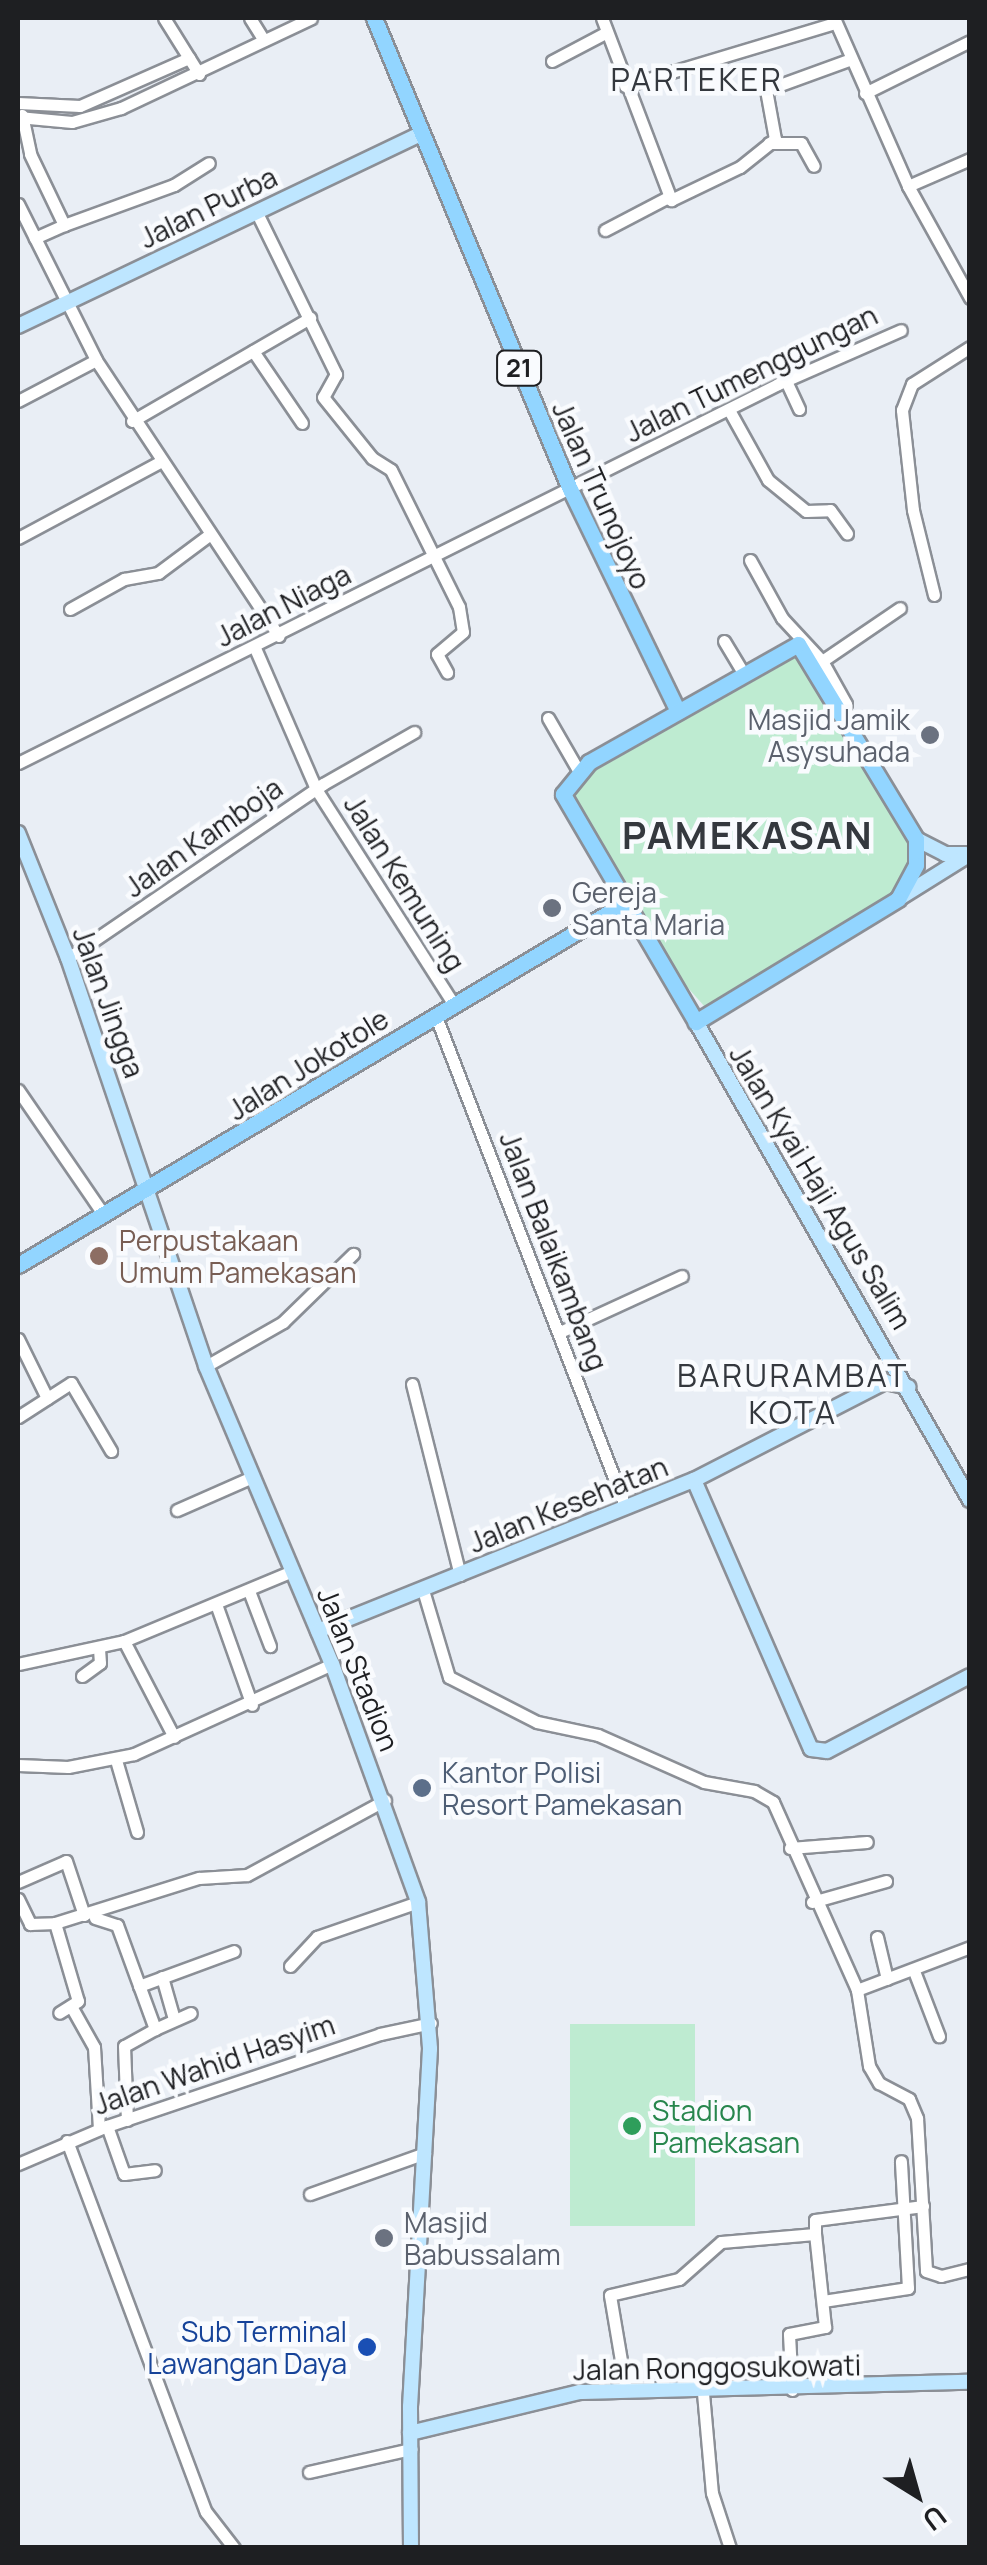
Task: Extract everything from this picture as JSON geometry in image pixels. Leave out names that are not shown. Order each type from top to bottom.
[{"type":"highway","name":"Jalan Trunojoyo","points":[[374,18],[570,489],[678,711]]},
{"type":"highway","points":[[578,770],[801,639],[838,712],[916,839],[916,865],[898,899],[696,1022]]},
{"type":"highway","name":"Jalan Kyai Haji Agus Salim","points":[[578,770],[565,786],[564,804],[696,1022]]},
{"type":"highway","name":"Jalan Jokotole","points":[[18,1265],[625,903]]},
{"type":"main road","name":"Jalan Purba","points":[[18,326],[420,134]]},
{"type":"main road","name":"Jalan Jingga","points":[[18,834],[68,958],[143,1192]]},
{"type":"main road","points":[[916,839],[945,854],[969,854]]},
{"type":"main road","points":[[898,899],[969,854]]},
{"type":"main road","name":"Jalan Kyai Haji Agus Salim","points":[[696,1022],[894,1359],[970,1500]]},
{"type":"main road","name":"Jalan Stadion","points":[[143,1192],[250,1478],[332,1664],[385,1800],[418,1902],[431,2024],[410,2432],[411,2548]]},
{"type":"main road","points":[[894,1359],[885,1382],[908,1387]]},
{"type":"main road","name":"Jalan Kesehatan","points":[[318,1631],[694,1480],[885,1382]]},
{"type":"main road","points":[[694,1480],[811,1750],[827,1751],[970,1676]]},
{"type":"main road","name":"Jalan Ronggosukowati","points":[[410,2432],[558,2396],[626,2390],[702,2393],[970,2382]]},
{"type":"street","points":[[164,18],[198,74]]},
{"type":"street","points":[[250,18],[264,40]]},
{"type":"street","points":[[64,225],[30,154],[21,111],[72,122],[162,82],[198,74],[311,18]]},
{"type":"street","points":[[602,18],[668,198]]},
{"type":"street","points":[[625,86],[834,20],[908,186],[968,290]]},
{"type":"street","points":[[552,60],[607,32]]},
{"type":"street","points":[[866,93],[970,42]]},
{"type":"street","points":[[162,82],[188,58]]},
{"type":"street","points":[[604,230],[715,180],[776,138],[766,90],[851,60]]},
{"type":"street","points":[[770,143],[801,143],[814,166]]},
{"type":"street","points":[[908,186],[970,160]]},
{"type":"street","points":[[36,238],[174,185],[209,163]]},
{"type":"street","points":[[18,204],[96,360],[132,421],[279,636]]},
{"type":"street","points":[[256,211],[336,374],[323,397],[372,458],[391,470],[434,557],[463,628],[438,650],[447,672]]},
{"type":"street","points":[[132,421],[310,318]]},
{"type":"street","name":"Jalan Tumenggungan","points":[[570,489],[786,381],[901,330]]},
{"type":"street","points":[[934,594],[906,476],[902,410],[912,384],[970,347]]},
{"type":"street","points":[[253,350],[302,423]]},
{"type":"street","points":[[18,401],[96,360]]},
{"type":"street","points":[[786,381],[800,409]]},
{"type":"street","points":[[729,410],[768,480],[806,512],[830,510],[847,533]]},
{"type":"street","points":[[18,538],[158,464]]},
{"type":"street","name":"Jalan Niaga","points":[[18,764],[570,489]]},
{"type":"street","points":[[70,609],[124,579],[158,573],[209,535]]},
{"type":"street","points":[[750,560],[801,639],[822,661],[846,704],[838,712]]},
{"type":"street","points":[[822,661],[900,608]]},
{"type":"street","points":[[724,641],[744,674]]},
{"type":"street","name":"Jalan Kemuning","points":[[255,648],[316,789],[453,1003]]},
{"type":"street","points":[[548,718],[578,770]]},
{"type":"street","name":"Jalan Kamboja","points":[[68,958],[316,789],[414,732]]},
{"type":"street","name":"Jalan Balaikambang","points":[[435,1014],[624,1506]]},
{"type":"street","points":[[18,1090],[104,1214]]},
{"type":"street","points":[[206,1366],[283,1322],[354,1254]]},
{"type":"street","points":[[560,1332],[682,1276]]},
{"type":"street","points":[[18,1339],[47,1398]]},
{"type":"street","points":[[18,1417],[71,1383],[112,1451]]},
{"type":"street","points":[[412,1384],[460,1575]]},
{"type":"street","points":[[178,1510],[250,1478]]},
{"type":"street","points":[[18,1664],[124,1641],[292,1571]]},
{"type":"street","points":[[249,1591],[270,1646]]},
{"type":"street","points":[[414,1593],[449,1678],[537,1722],[598,1736],[704,1782],[766,1796],[812,1902],[857,1990],[869,2066],[879,2083],[909,2099],[917,2118],[908,2288],[823,2302]]},
{"type":"street","points":[[216,1604],[252,1704]]},
{"type":"street","points":[[124,1641],[174,1737]]},
{"type":"street","points":[[82,1676],[100,1663],[99,1649]]},
{"type":"street","points":[[18,1765],[68,1768],[116,1760],[252,1704],[332,1664]]},
{"type":"street","points":[[116,1760],[136,1832]]},
{"type":"street","points":[[60,1925],[199,1878],[254,1872],[385,1800]]},
{"type":"street","points":[[790,1848],[867,1842]]},
{"type":"street","points":[[18,1882],[66,1861],[84,1915]]},
{"type":"street","points":[[812,1902],[886,1881]]},
{"type":"street","points":[[18,1899],[30,1924],[114,1920],[155,2029]]},
{"type":"street","points":[[290,1966],[317,1938],[418,1902]]},
{"type":"street","points":[[58,2013],[72,2008],[78,2000],[60,1925]]},
{"type":"street","points":[[877,1937],[887,1979]]},
{"type":"street","points":[[857,1990],[968,1951]]},
{"type":"street","points":[[140,1986],[234,1952]]},
{"type":"street","points":[[914,1970],[938,2036]]},
{"type":"street","points":[[162,1977],[174,2019]]},
{"type":"street","points":[[72,2008],[94,2046],[103,2128],[124,2174],[155,2170]]},
{"type":"street","points":[[127,2120],[124,2046],[191,2013]]},
{"type":"street","name":"Jalan Wahid Hasyim","points":[[18,2164],[103,2128],[380,2034],[431,2024]]},
{"type":"street","points":[[68,2141],[206,2512],[234,2548]]},
{"type":"street","points":[[310,2194],[425,2152]]},
{"type":"street","points":[[901,2161],[926,2271],[941,2276],[970,2270]]},
{"type":"street","points":[[792,2390],[788,2336],[824,2328],[815,2220],[914,2207]]},
{"type":"street","points":[[626,2390],[610,2294],[679,2279],[721,2242],[815,2234]]},
{"type":"street","points":[[702,2393],[712,2493],[730,2548]]},
{"type":"street","points":[[309,2472],[411,2449]]},
{"type":"green space","points":[[800,653],[923,858],[920,877],[717,1006],[705,1007],[664,961],[575,806],[574,789],[593,765],[786,655]]},
{"type":"green space","name":"Stadion Pamekasan","points":[[570,2024],[695,2024],[695,2226],[570,2226]]},
{"type":"place","name":"Masjid Jamik Asysuhada","points":[[930,735]]},
{"type":"place","name":"Gereja Santa Maria","points":[[552,908]]},
{"type":"place","name":"Perpustakaan Umum Pamekasan","points":[[99,1256]]},
{"type":"place","name":"Kantor Polisi Resort Pamekasan","points":[[422,1788]]},
{"type":"place","name":"Stadion Pamekasan","points":[[632,2126]]},
{"type":"place","name":"Masjid Babussalam","points":[[384,2238]]},
{"type":"place","name":"Sub Terminal Lawangan Daya","points":[[367,2347]]},
{"type":"district","name":"PARTEKER","points":[[697,79]]},
{"type":"district","name":"PAMEKASAN","points":[[748,835]]},
{"type":"district","name":"BARURAMBAT KOTA","points":[[793,1394]]}]
